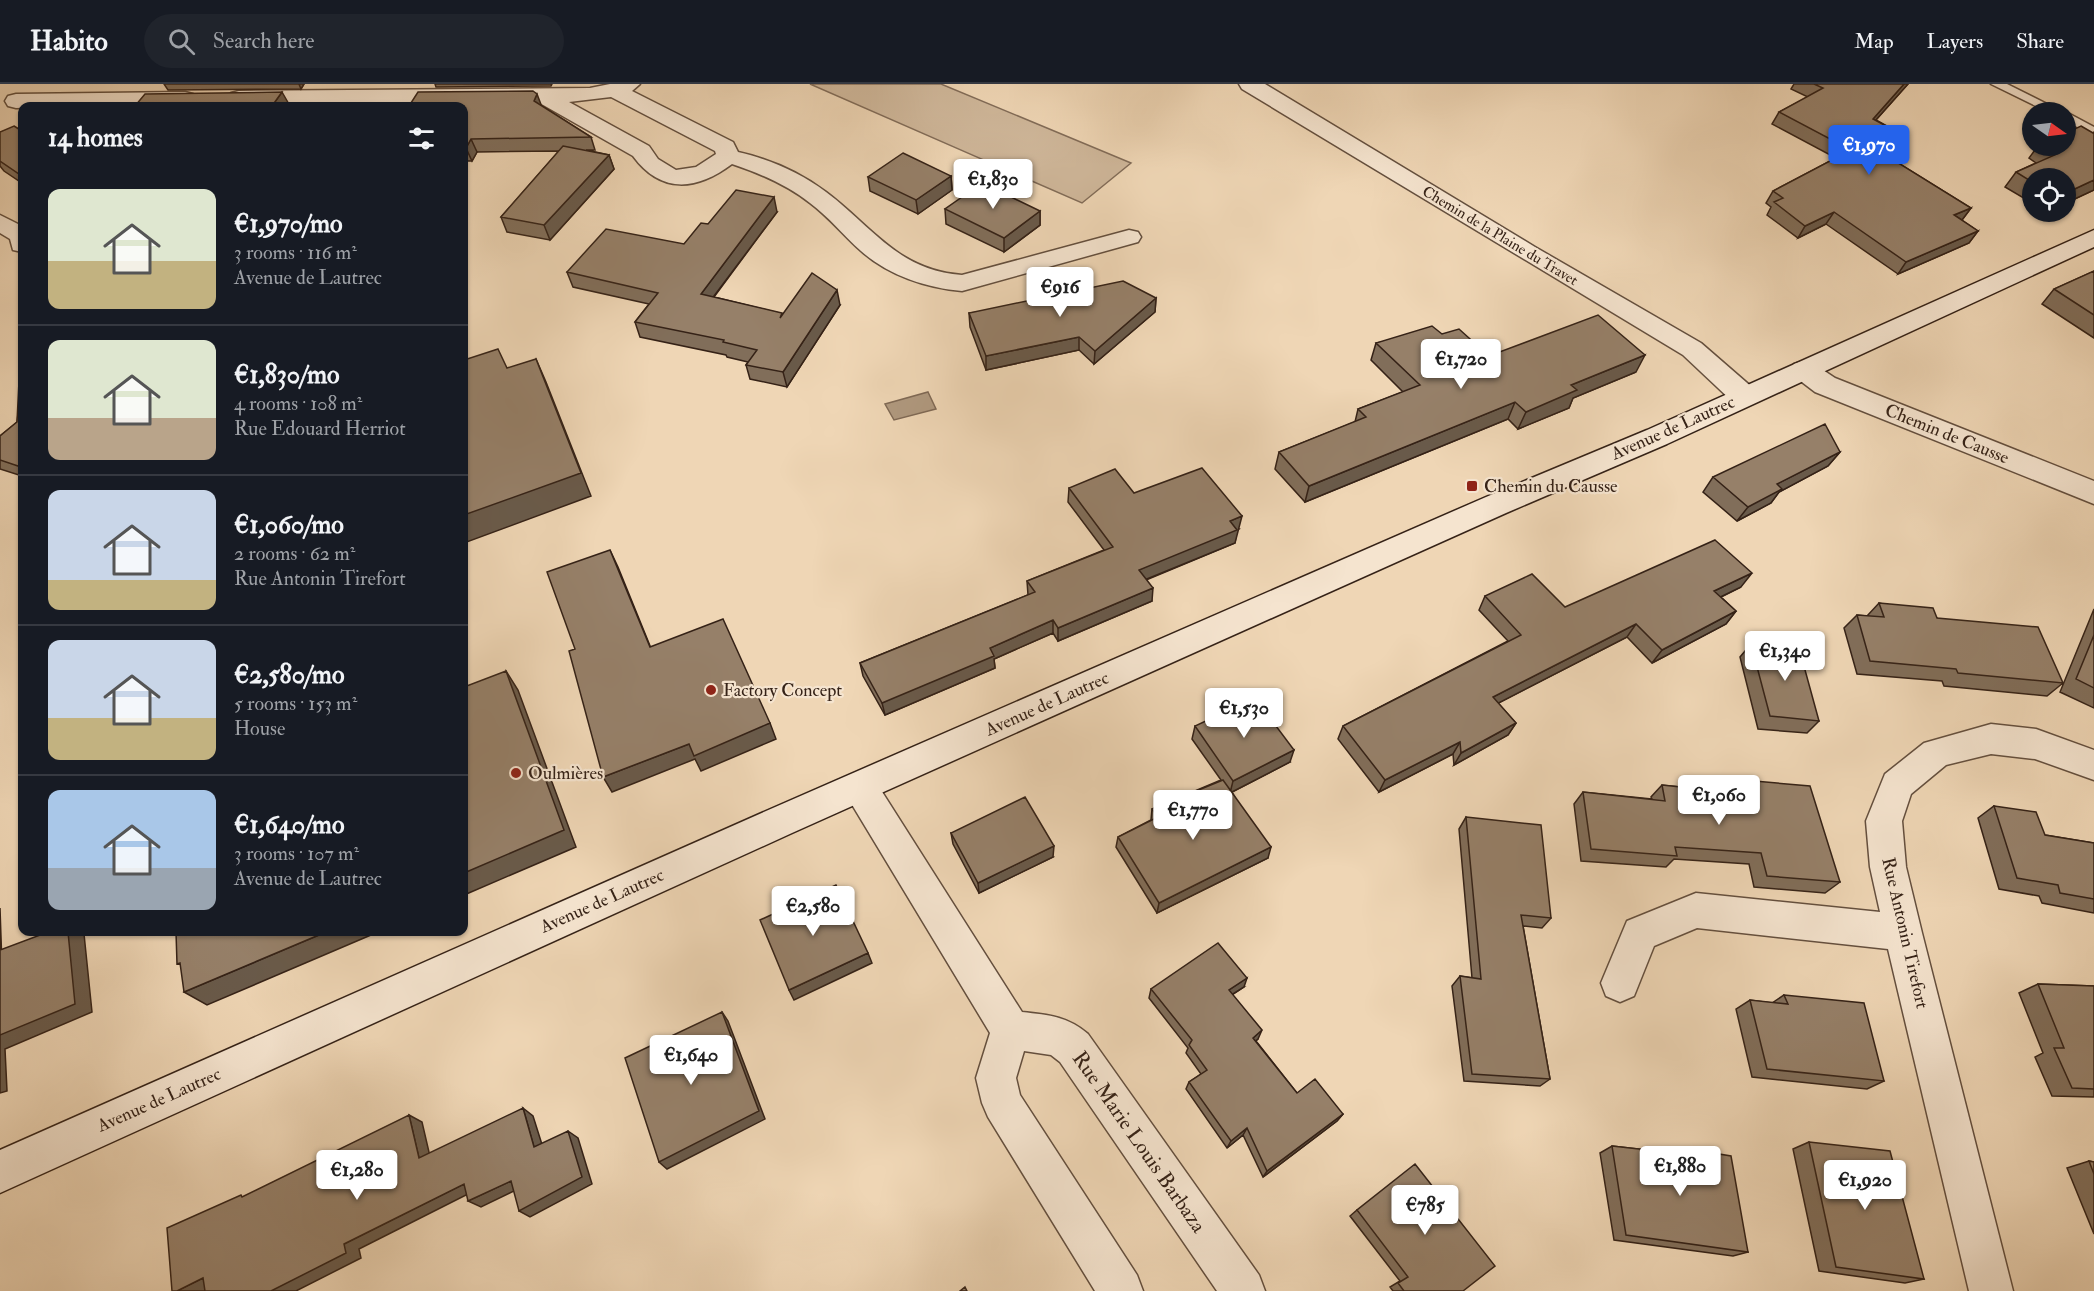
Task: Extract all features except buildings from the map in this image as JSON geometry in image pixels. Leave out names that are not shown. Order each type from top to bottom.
[{"type":"street","points":[[8,108],[31,84]]},
{"type":"street","name":"Chemin de la Plaine du Travet","points":[[1251,84],[1526,252],[1692,349],[1744,396]]},
{"type":"street","points":[[131,102],[213,98],[590,95],[622,87],[725,147],[728,156]]},
{"type":"street","points":[[541,95],[641,151],[651,166],[666,177],[685,179],[712,168],[728,156],[744,159],[818,197],[878,253],[923,275],[944,281],[962,283],[1129,237]]},
{"type":"street","points":[[0,222],[18,234]]},
{"type":"street","name":"Avenue de Lautrec","points":[[0,1172],[860,787],[1485,510],[1657,437],[2094,238]]},
{"type":"street","name":"Chemin de Causse","points":[[1804,370],[1825,386],[2094,493]]},
{"type":"street","name":"Rue Antonin Tirefort","points":[[1991,1291],[1902,933],[1888,867],[1884,821],[1896,785],[1936,753],[1991,738],[2036,744],[2094,765]]},
{"type":"street","points":[[860,787],[1011,1030],[996,1078],[1002,1103],[1121,1291]]},
{"type":"street","points":[[1620,983],[1640,934],[1696,910],[1839,924],[1902,933]]},
{"type":"street","name":"Rue Marie Louis Barbaza","points":[[1011,1030],[1060,1036],[1074,1048],[1243,1291]]},
{"type":"lane","points":[[1997,84],[2036,102]]},
{"type":"lane","points":[[2076,122],[2094,132]]},
{"type":"shaded area","points":[[810,84],[941,84],[1131,163],[1082,203]]},
{"type":"shaded area","points":[[928,392],[936,409],[894,420],[885,404]]},
{"type":"place","name":"Chemin du Causse","points":[[1472,486]]},
{"type":"place","name":"Factory Concept","points":[[711,690]]},
{"type":"place","name":"Oulmières","points":[[516,773]]}]
